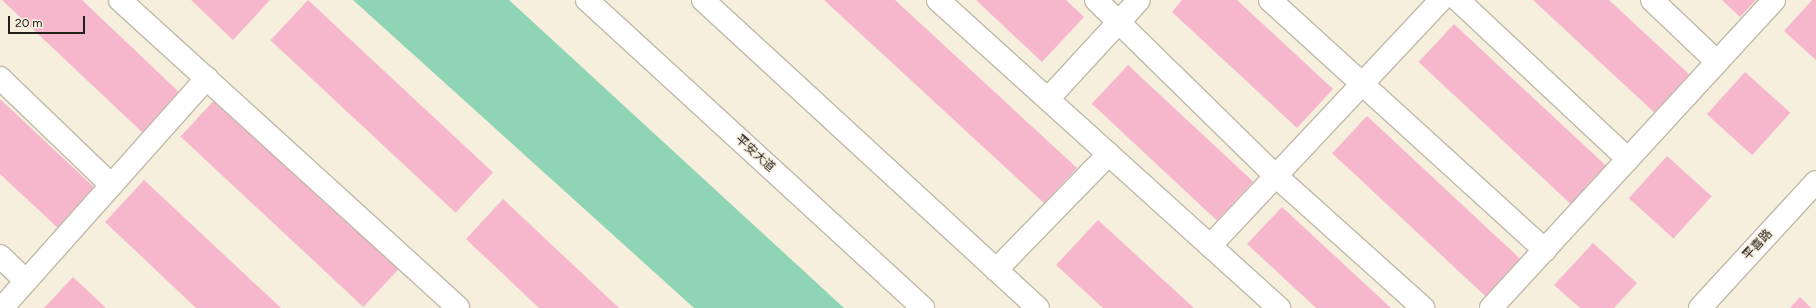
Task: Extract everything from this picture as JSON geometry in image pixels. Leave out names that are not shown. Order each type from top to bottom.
[{"type":"main road","points":[[120,0],[458,308]]},
{"type":"main road","name":"平安大道","points":[[587,0],[923,308]]},
{"type":"main road","points":[[703,0],[1038,308]]},
{"type":"main road","points":[[938,0],[1279,308]]},
{"type":"main road","points":[[1096,0],[1276,176],[1423,308]]},
{"type":"main road","points":[[1048,99],[1138,0]]},
{"type":"main road","points":[[1270,0],[1545,250]]},
{"type":"main road","points":[[1210,246],[1441,0]]},
{"type":"main road","points":[[1458,0],[1628,160]]},
{"type":"main road","points":[[1652,0],[1717,62]]},
{"type":"main road","points":[[1491,308],[1774,0]]},
{"type":"main road","points":[[0,78],[111,185]]},
{"type":"main road","points":[[2,308],[207,78]]},
{"type":"main road","points":[[996,270],[1109,154]]},
{"type":"main road","name":"平喜路","points":[[1700,308],[1816,182]]},
{"type":"main road","points":[[0,256],[26,281]]},
{"type":"green space","points":[[353,0],[509,0],[844,308],[694,308]]},
{"type":"building","points":[[2,0],[82,0],[181,94],[144,134]]},
{"type":"building","points":[[191,0],[270,0],[233,40]]},
{"type":"building","points":[[308,0],[493,173],[456,213],[270,40]]},
{"type":"building","points":[[824,0],[895,0],[1077,168],[1044,203]]},
{"type":"building","points":[[976,0],[1066,0],[1084,17],[1042,62]]},
{"type":"building","points":[[1182,0],[1237,0],[1333,89],[1297,128],[1172,12]]},
{"type":"building","points":[[1533,0],[1609,0],[1692,77],[1657,115]]},
{"type":"building","points":[[1722,0],[1756,0],[1740,17]]},
{"type":"building","points":[[1812,0],[1816,0],[1816,60],[1784,31]]},
{"type":"building","points":[[1454,24],[1608,167],[1572,205],[1419,62]]},
{"type":"building","points":[[1128,65],[1253,182],[1217,220],[1092,104]]},
{"type":"building","points":[[1745,72],[1790,113],[1752,155],[1707,114]]},
{"type":"building","points":[[220,94],[403,264],[363,307],[180,136]]},
{"type":"building","points":[[0,99],[96,189],[59,229],[0,174]]},
{"type":"building","points":[[1367,116],[1521,260],[1487,297],[1332,153]]},
{"type":"building","points":[[1667,156],[1712,196],[1673,239],[1629,198]]},
{"type":"building","points":[[144,180],[281,308],[196,308],[105,222]]},
{"type":"building","points":[[503,199],[619,308],[539,308],[466,239]]},
{"type":"building","points":[[1282,207],[1391,308],[1316,308],[1247,244]]},
{"type":"building","points":[[1098,220],[1194,308],[1103,308],[1056,265]]},
{"type":"building","points":[[1593,243],[1637,283],[1614,308],[1580,308],[1554,285]]},
{"type":"building","points":[[73,277],[106,308],[44,308]]},
{"type":"building","points":[[1800,297],[1811,308],[1790,308]]}]
